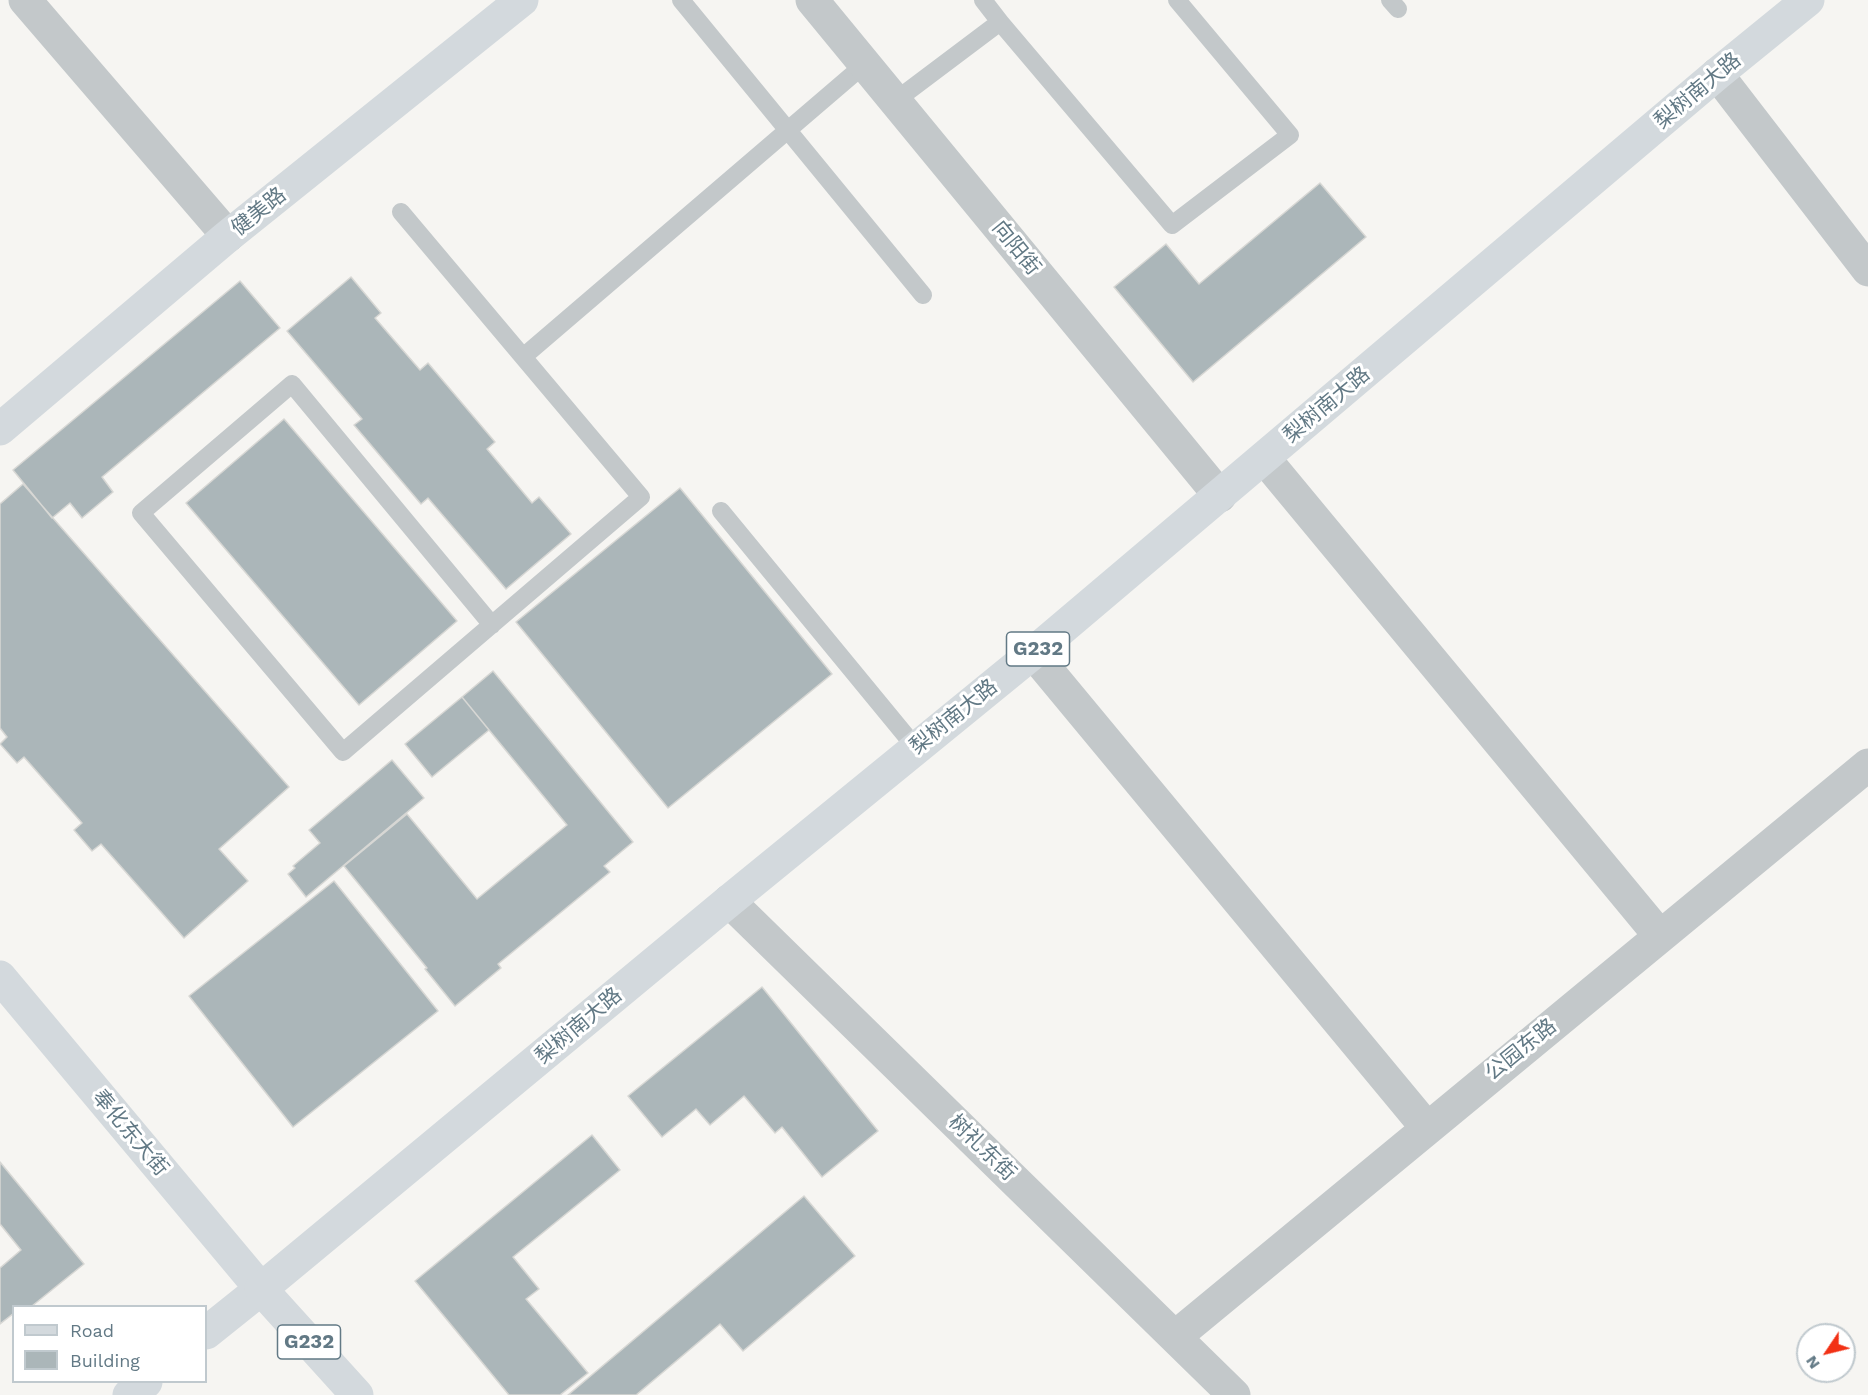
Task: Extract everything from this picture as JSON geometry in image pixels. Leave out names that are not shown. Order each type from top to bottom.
[{"type":"main road","name":"健美路","points":[[0,429],[228,236],[522,0]]},
{"type":"main road","name":"梨树南大路","points":[[207,1333],[729,901],[1033,653],[1717,74],[1808,0]]},
{"type":"main road","name":"奉化东大街","points":[[0,978],[261,1289]]},
{"type":"main road","name":"G232","points":[[261,1289],[357,1395]]},
{"type":"main road","points":[[129,1395],[145,1383]]},
{"type":"street","points":[[25,0],[228,236]]},
{"type":"street","name":"向阳街","points":[[812,0],[1220,496]]},
{"type":"street","points":[[1717,74],[1868,270]]},
{"type":"street","points":[[1264,458],[1660,936]]},
{"type":"street","points":[[1033,653],[1427,1128]]},
{"type":"street","name":"公园东路","points":[[1175,1337],[1868,765]]},
{"type":"street","name":"树礼东街","points":[[729,901],[1234,1395]]},
{"type":"lane","points":[[681,0],[923,295]]},
{"type":"lane","points":[[983,0],[1172,225],[1290,135],[1177,0]]},
{"type":"lane","points":[[895,101],[1000,22]]},
{"type":"lane","points":[[523,357],[865,64]]},
{"type":"lane","points":[[401,212],[641,497],[343,752],[141,513],[292,384],[492,624]]},
{"type":"lane","points":[[721,511],[916,748]]},
{"type":"building","points":[[1320,183],[1366,237],[1193,382],[1114,287],[1166,244],[1199,284]]},
{"type":"building","points":[[351,277],[381,313],[375,318],[420,370],[428,363],[495,442],[487,449],[532,503],[539,497],[571,534],[506,589],[428,498],[421,504],[354,425],[362,419],[287,331]]},
{"type":"building","points":[[240,281],[280,328],[102,477],[113,492],[82,518],[70,503],[52,518],[13,470]]},
{"type":"building","points":[[284,419],[457,621],[359,705],[186,503]]},
{"type":"building","points":[[23,484],[289,787],[219,849],[248,881],[184,938],[101,844],[92,851],[74,830],[82,823],[24,757],[17,763],[0,744],[7,737],[0,728],[0,504]]},
{"type":"building","points":[[680,488],[832,674],[668,808],[516,622]]},
{"type":"building","points":[[493,671],[633,842],[604,866],[610,872],[498,964],[501,968],[455,1006],[344,866],[407,814],[477,899],[567,825],[462,697]]},
{"type":"building","points":[[462,697],[489,730],[432,777],[405,744]]},
{"type":"building","points":[[392,760],[424,798],[306,897],[288,874],[295,868],[293,866],[320,843],[309,830]]},
{"type":"building","points":[[334,881],[438,1011],[293,1127],[189,996]]},
{"type":"building","points":[[762,987],[878,1131],[822,1177],[782,1127],[775,1133],[744,1096],[710,1125],[696,1109],[662,1137],[628,1096]]},
{"type":"building","points":[[592,1135],[620,1170],[513,1257],[539,1289],[526,1299],[588,1373],[560,1395],[509,1395],[415,1281]]},
{"type":"building","points":[[0,1162],[84,1264],[33,1305],[12,1305],[12,1315],[0,1324],[0,1268],[21,1250],[0,1224]]},
{"type":"building","points":[[804,1196],[855,1256],[743,1351],[720,1324],[636,1395],[568,1395]]}]
